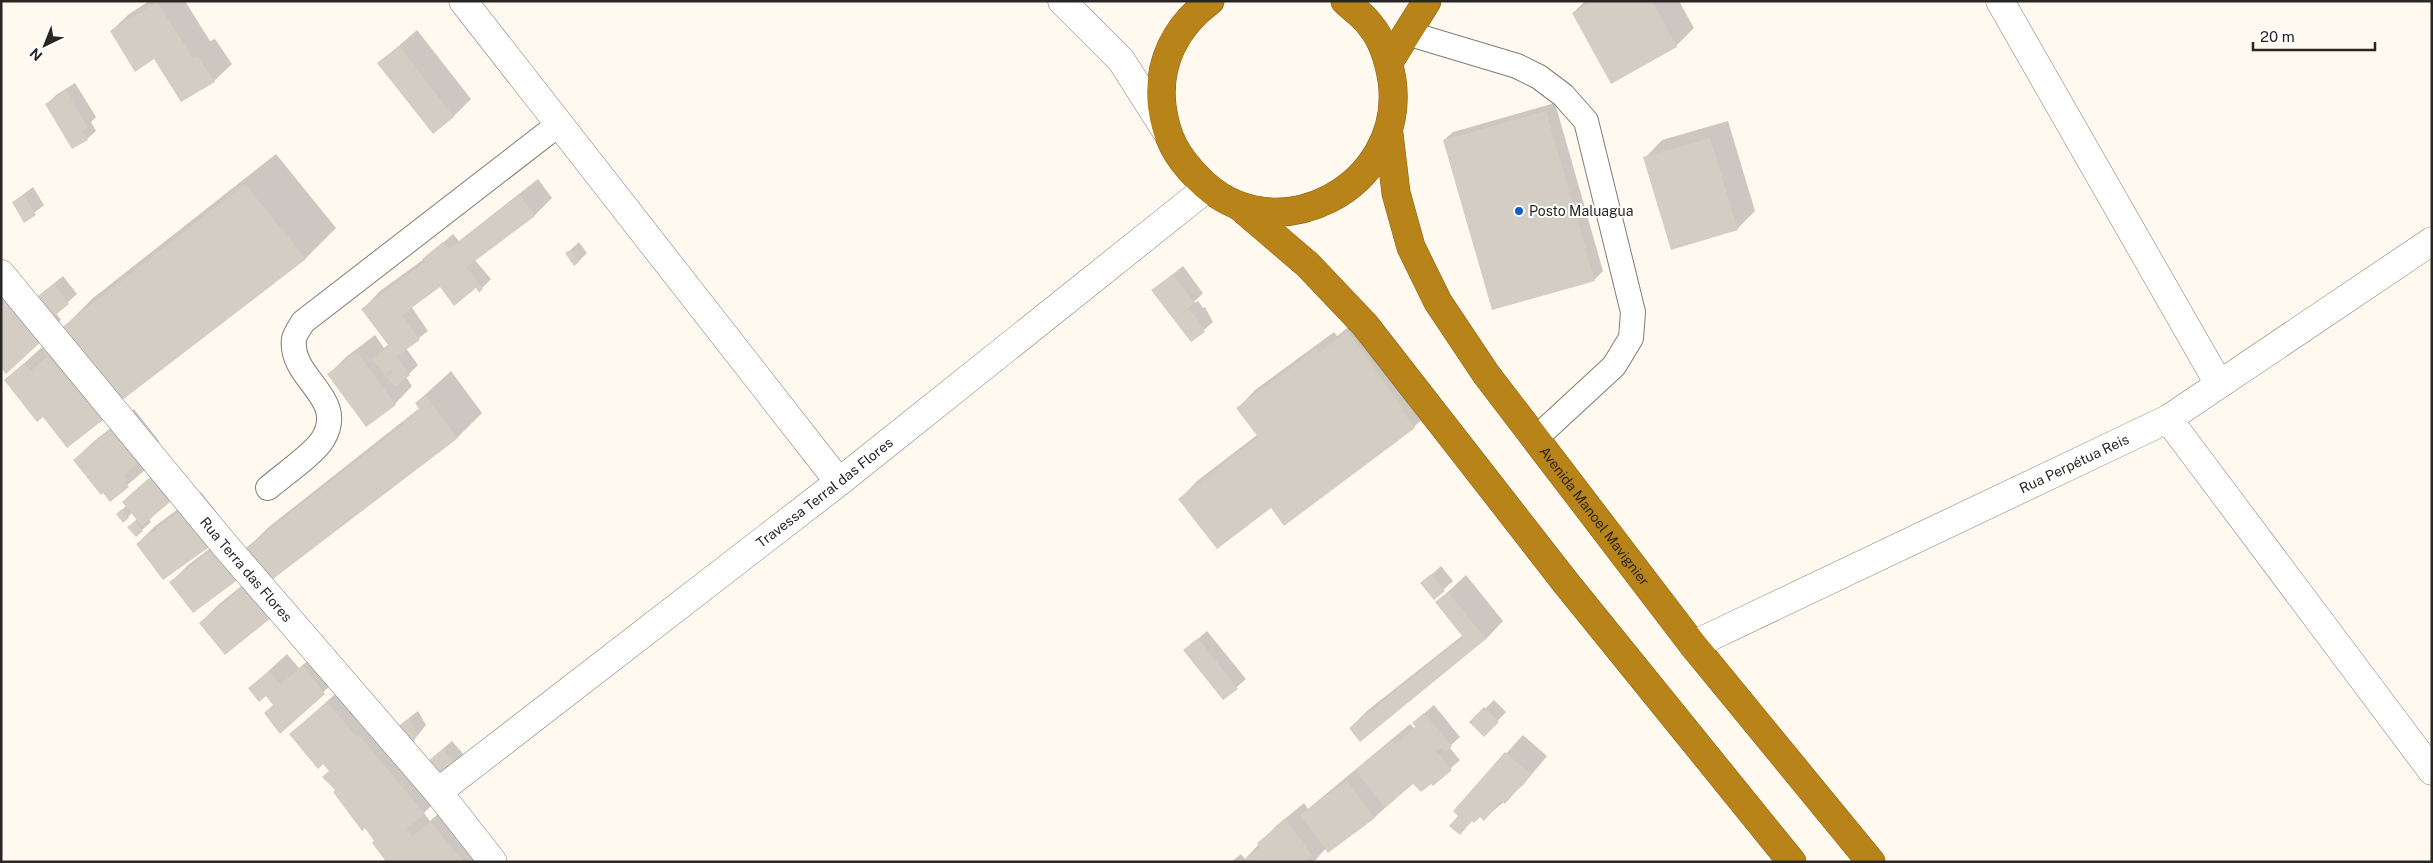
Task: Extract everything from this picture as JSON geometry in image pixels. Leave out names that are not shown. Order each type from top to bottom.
[{"type":"highway","points":[[1210,1],[1192,14],[1169,49],[1160,88],[1165,129],[1181,162],[1207,188],[1239,206],[1308,265],[1365,325],[1566,583],[1792,862]]},
{"type":"highway","points":[[1239,206],[1276,212],[1312,208],[1345,192],[1371,166],[1389,134],[1394,98],[1389,62],[1371,25],[1346,1]]},
{"type":"highway","points":[[1389,62],[1427,1]]},
{"type":"highway","name":"Avenida Manoel Mavignier","points":[[1389,134],[1396,193],[1411,247],[1438,302],[1486,374],[1692,645],[1871,862]]},
{"type":"street","points":[[463,1],[839,482]]},
{"type":"street","points":[[1062,1],[1121,60],[1165,129]]},
{"type":"street","points":[[2000,1],[2219,384]]},
{"type":"street","name":"Travessa Terral das Flores","points":[[438,792],[839,482],[1207,188]]},
{"type":"street","name":"Rua Perpétua Reis","points":[[1692,645],[2168,419],[2432,241]]},
{"type":"street","name":"Rua Terra das Flores","points":[[1,274],[222,543],[438,792],[493,862]]},
{"type":"street","points":[[2168,419],[2432,771]]},
{"type":"lane","points":[[1407,33],[1517,66],[1539,77],[1563,95],[1586,121],[1633,312],[1630,338],[1614,366],[1535,439]]},
{"type":"lane","points":[[268,488],[322,441],[330,424],[329,408],[296,357],[294,338],[303,322],[559,124]]},
{"type":"building","points":[[1593,1],[1652,1],[1677,47],[1611,84],[1572,13]]},
{"type":"building","points":[[157,2],[193,58],[197,55],[215,82],[181,102],[154,59],[135,72],[110,31]]},
{"type":"building","points":[[399,46],[454,117],[433,134],[377,63]]},
{"type":"building","points":[[66,91],[88,127],[82,131],[88,140],[72,149],[45,104]]},
{"type":"building","name":"Posto Maluagua","points":[[1546,111],[1595,281],[1492,310],[1443,140]]},
{"type":"building","points":[[1710,138],[1738,230],[1671,250],[1643,157]]},
{"type":"building","points":[[245,184],[306,259],[121,401],[61,328]]},
{"type":"building","points":[[24,195],[36,215],[24,223],[12,202]]},
{"type":"building","points":[[520,195],[535,216],[467,267],[483,289],[479,293],[476,288],[454,306],[440,287],[402,315],[420,340],[397,356],[410,375],[395,387],[386,377],[393,372],[391,370],[385,375],[372,359],[389,346],[361,309],[425,262],[422,259],[443,242],[449,249]]},
{"type":"building","points":[[570,250],[579,262],[574,266],[565,253]]},
{"type":"building","points":[[1173,274],[1195,303],[1174,320],[1151,290]]},
{"type":"building","points":[[1,281],[44,339],[6,374],[1,368]]},
{"type":"building","points":[[54,284],[69,304],[53,317],[37,298]]},
{"type":"building","points":[[1189,309],[1205,332],[1191,342],[1174,320]]},
{"type":"building","points":[[1347,331],[1404,409],[1402,410],[1415,428],[1284,526],[1271,508],[1217,549],[1178,499],[1258,437],[1236,408],[1316,349],[1319,353]]},
{"type":"building","points":[[357,352],[396,405],[366,427],[327,374]]},
{"type":"building","points":[[48,356],[103,420],[67,448],[43,417],[37,422],[4,380],[24,363],[31,371]]},
{"type":"building","points":[[425,395],[458,438],[269,582],[243,550],[404,424],[403,422],[419,409],[415,403]]},
{"type":"building","points":[[116,426],[142,460],[124,475],[128,480],[125,482],[129,487],[110,502],[103,493],[101,495],[73,460]]},
{"type":"building","points":[[149,478],[170,502],[142,526],[122,502]]},
{"type":"building","points":[[122,509],[129,518],[123,523],[116,514]]},
{"type":"building","points":[[183,509],[212,545],[163,580],[136,544]]},
{"type":"building","points":[[135,521],[143,531],[136,537],[127,527]]},
{"type":"building","points":[[214,549],[239,579],[193,613],[169,582]]},
{"type":"building","points":[[1431,574],[1445,591],[1434,600],[1420,583]]},
{"type":"building","points":[[245,585],[271,618],[225,655],[199,623]]},
{"type":"building","points":[[1448,592],[1486,639],[1360,742],[1349,728],[1463,637],[1435,602]]},
{"type":"building","points":[[1198,638],[1238,689],[1223,700],[1183,650]]},
{"type":"building","points":[[303,666],[325,694],[280,734],[264,713],[273,705],[266,696],[259,702],[248,688],[269,671],[280,684]]},
{"type":"building","points":[[327,702],[357,737],[359,735],[425,814],[406,829],[412,837],[430,821],[464,862],[383,862],[385,860],[372,843],[374,841],[365,828],[362,831],[333,792],[335,790],[322,777],[329,771],[323,764],[318,769],[289,734]]},
{"type":"building","points":[[1484,707],[1499,722],[1484,737],[1469,722]]},
{"type":"building","points":[[1424,713],[1452,746],[1445,752],[1441,748],[1436,751],[1452,770],[1433,786],[1431,784],[1421,792],[1413,784],[1385,808],[1355,770],[1392,741],[1395,744],[1416,727],[1412,723]]},
{"type":"building","points":[[409,719],[418,735],[413,738],[415,741],[408,745],[395,728]]},
{"type":"building","points":[[443,749],[457,766],[436,783],[422,766]]},
{"type":"building","points":[[1505,752],[1531,774],[1505,804],[1501,801],[1484,821],[1480,817],[1474,823],[1472,821],[1460,835],[1449,826],[1458,816],[1453,811]]},
{"type":"building","points":[[1347,781],[1375,818],[1328,853],[1300,815]]},
{"type":"building","points":[[1286,819],[1312,856],[1303,862],[1242,862],[1260,847],[1257,843]]},
{"type":"place","name":"Posto Maluagua","points":[[1519,211]]}]
